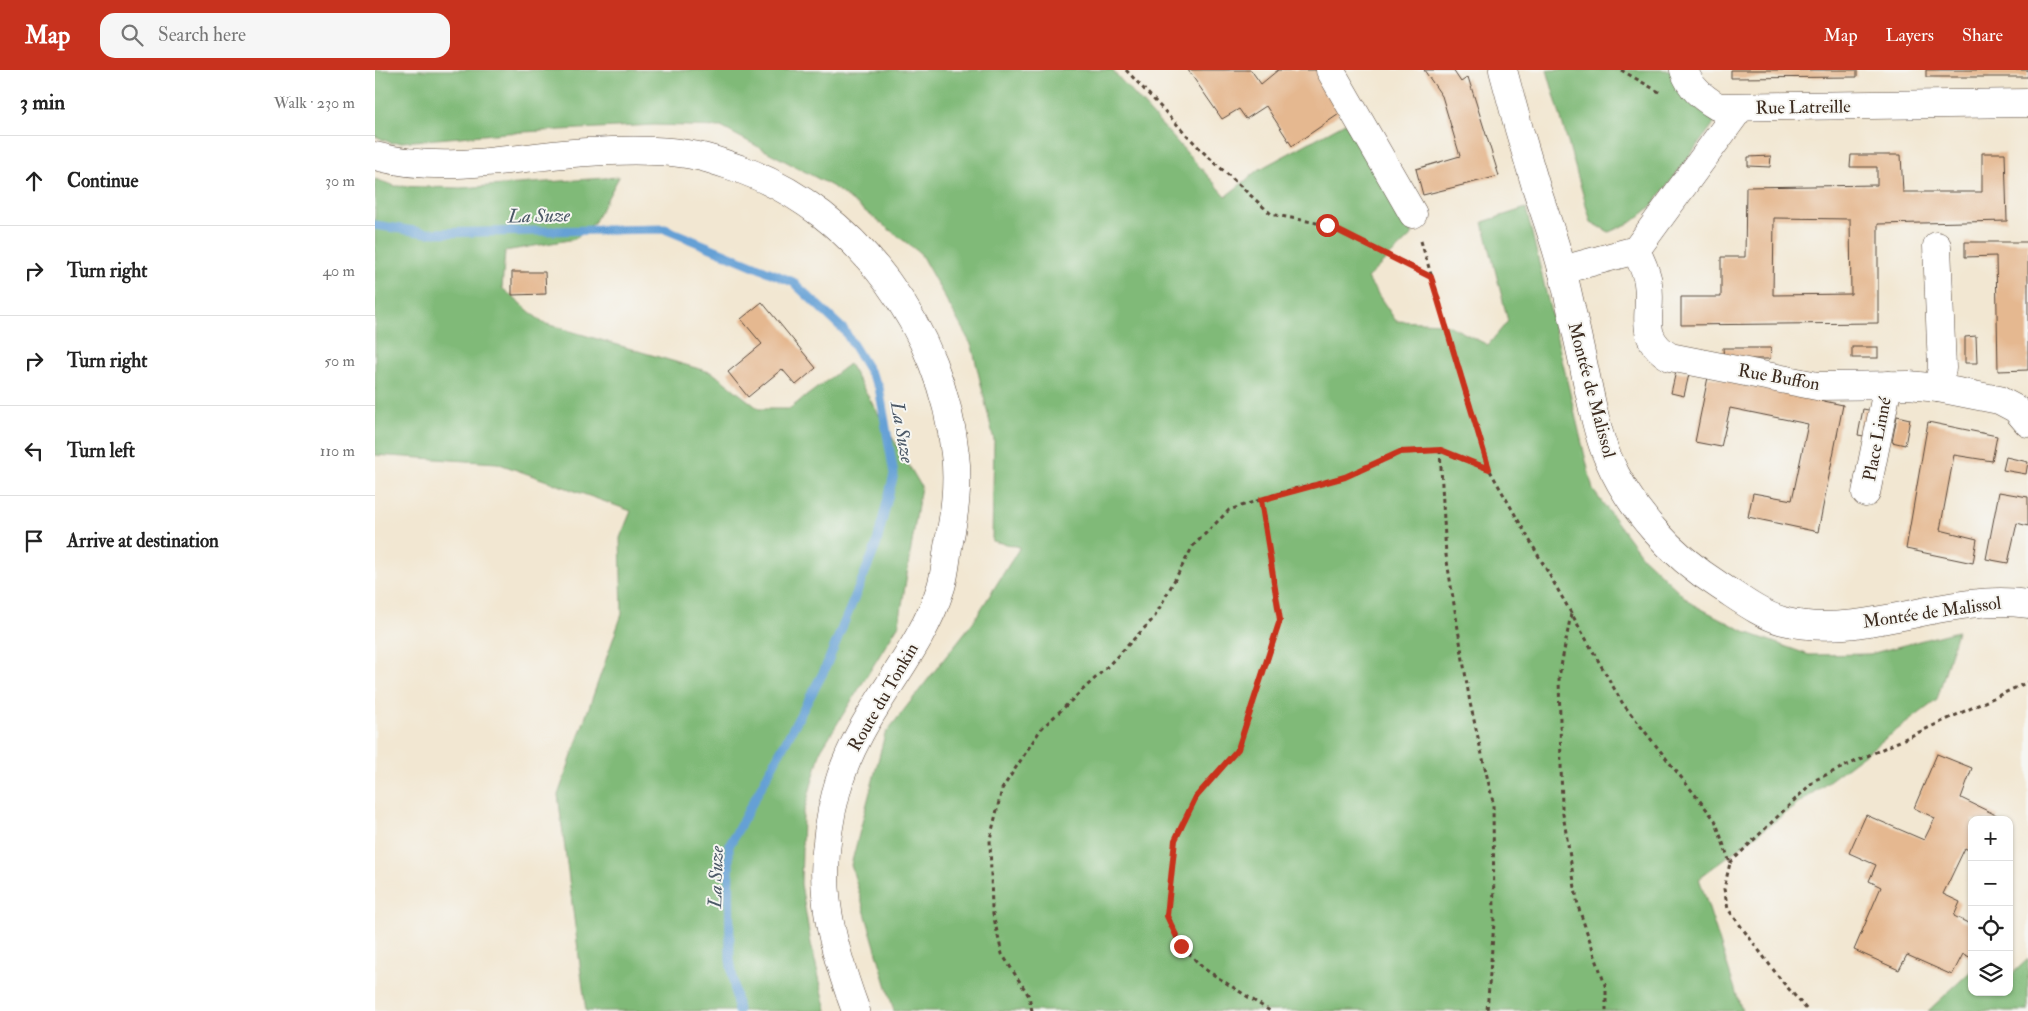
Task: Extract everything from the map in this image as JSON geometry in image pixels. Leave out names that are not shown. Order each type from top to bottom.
[{"type":"street","points":[[1330,70],[1413,214]]},
{"type":"street","name":"Montée de Malissol","points":[[1488,70],[1521,138]]},
{"type":"street","name":"Montée de Malissol","points":[[1503,70],[1521,138],[1562,270],[1597,424],[1606,455],[1625,492],[1645,520],[1671,548],[1706,577],[1751,606],[1782,620],[1827,626],[1895,617],[1959,604],[2010,602],[2028,604]]},
{"type":"street","points":[[1684,70],[1688,82],[1701,97],[1718,107],[1740,108]]},
{"type":"street","name":"Rue Latreille","points":[[1636,250],[1740,108],[2028,103]]},
{"type":"street","name":"Route du Tonkin","points":[[375,156],[390,160],[436,165],[478,164],[588,152],[655,152],[701,156],[743,170],[793,193],[833,222],[885,280],[912,321],[932,357],[949,411],[956,457],[955,508],[941,587],[916,643],[880,696],[854,740],[837,787],[827,837],[826,911],[837,959],[856,1011]]},
{"type":"street","points":[[1937,246],[1942,368],[1938,388]]},
{"type":"street","points":[[1562,270],[1636,250]]},
{"type":"street","name":"Rue Buffon","points":[[1636,250],[1648,281],[1649,337],[1658,349],[1670,357],[1817,386],[1888,385],[1938,388],[1999,400],[2016,409],[2028,423]]},
{"type":"street","name":"Place Linné","points":[[1866,493],[1888,385]]},
{"type":"path","points":[[1126,70],[1202,151],[1271,214],[1327,225],[1431,277]]},
{"type":"path","points":[[1413,214],[1489,469],[1623,704],[1715,820],[1730,863],[1725,889],[1728,909],[1781,980],[1808,1011]]},
{"type":"path","points":[[1032,1011],[1029,996],[1002,954],[992,909],[990,839],[1002,789],[1041,729],[1105,669],[1154,618],[1193,546],[1229,510],[1345,477],[1400,452],[1441,450],[1489,469]]},
{"type":"path","points":[[1441,450],[1446,555],[1471,703],[1493,802],[1494,923],[1487,1011]]},
{"type":"path","points":[[1261,500],[1280,620],[1238,749],[1196,797],[1175,840],[1167,916],[1181,946],[1203,968],[1270,1011]]},
{"type":"path","points":[[1571,612],[1559,678],[1562,808],[1578,906],[1606,988],[1606,1011]]},
{"type":"path","points":[[1730,863],[1815,780],[2028,682]]},
{"type":"green space","points":[[375,70],[1112,70],[1226,196],[1260,169],[1345,123],[1413,234],[1367,278],[1396,321],[1444,323],[1488,345],[1508,321],[1483,222],[1526,208],[1593,490],[1642,556],[1692,604],[1748,633],[1809,655],[1870,654],[1957,631],[1937,700],[1699,878],[1742,1011],[894,1011],[851,865],[885,734],[973,622],[1020,547],[992,541],[994,440],[972,346],[920,253],[832,186],[721,127],[654,125],[505,133],[391,143],[375,136]]},
{"type":"green space","points":[[1547,70],[1677,70],[1686,99],[1715,122],[1652,206],[1632,222],[1609,232],[1591,222]]},
{"type":"green space","points":[[619,177],[594,223],[575,239],[505,251],[502,288],[543,323],[713,373],[759,409],[789,409],[849,364],[921,486],[899,624],[821,750],[803,815],[801,884],[811,944],[827,1011],[586,1011],[558,795],[622,614],[620,538],[631,511],[497,463],[375,455],[375,179],[395,186],[460,188]]},
{"type":"green space","points":[[2028,959],[2028,1011],[1928,1011],[1968,974],[1968,996],[2013,996],[2013,973]]},
{"type":"building","points":[[1188,70],[1251,70],[1261,84],[1278,70],[1321,70],[1345,110],[1292,146],[1266,106],[1246,119],[1239,109],[1222,119]]},
{"type":"building","points":[[1424,70],[1453,70],[1461,82],[1468,77],[1499,176],[1423,195],[1416,169],[1460,156],[1442,96]]},
{"type":"building","points":[[1731,70],[1857,70],[1857,77],[1731,78]]},
{"type":"building","points":[[1926,70],[2028,70],[2028,77],[1926,77]]},
{"type":"building","points":[[1982,153],[2005,153],[2007,221],[1878,224],[1878,323],[1681,325],[1681,297],[1721,297],[1721,257],[1745,257],[1746,187],[1877,185],[1877,167],[1850,167],[1851,155],[1901,155],[1903,192],[1982,192]],"holes":[[[1774,218],[1850,219],[1851,294],[1773,295]]]},
{"type":"building","points":[[1771,156],[1770,167],[1748,166],[1748,157]]},
{"type":"building","points":[[1965,242],[2028,242],[2028,370],[1998,371],[1996,256],[1965,257]]},
{"type":"building","points":[[512,272],[545,272],[546,294],[512,295]]},
{"type":"building","points":[[762,302],[816,368],[796,385],[782,369],[748,397],[728,372],[762,344],[741,319]]},
{"type":"building","points":[[1976,336],[1977,363],[1965,363],[1965,337]]},
{"type":"building","points":[[1852,347],[1878,347],[1878,358],[1852,358]]},
{"type":"building","points":[[1723,348],[1771,348],[1770,359],[1724,359]]},
{"type":"building","points":[[1676,371],[1689,374],[1684,396],[1671,393]]},
{"type":"building","points":[[1708,377],[1843,405],[1818,532],[1748,517],[1753,493],[1792,500],[1808,424],[1730,408],[1721,447],[1695,442]]},
{"type":"building","points":[[1863,409],[1874,411],[1870,437],[1858,435]]},
{"type":"building","points":[[1897,416],[1910,419],[1905,445],[1892,442]]},
{"type":"building","points":[[1928,422],[1997,436],[1992,461],[1954,455],[1940,530],[1977,539],[1973,563],[1906,549]]},
{"type":"building","points":[[2006,457],[2028,462],[2026,474],[2003,470]]},
{"type":"building","points":[[1999,492],[2028,497],[2028,526],[2017,523],[2008,563],[1986,559]]},
{"type":"building","points":[[1937,754],[1972,768],[1961,798],[1998,816],[1968,816],[1968,850],[1965,848],[1943,894],[1960,902],[1954,916],[1968,923],[1968,956],[1963,954],[1952,975],[1907,955],[1899,970],[1854,950],[1881,887],[1869,881],[1876,865],[1849,853],[1866,815],[1924,840],[1935,818],[1914,808]]},
{"type":"waterway","name":"La Suze","points":[[375,225],[427,233],[665,229],[793,282],[844,330],[879,387],[894,474],[876,546],[824,671],[729,846],[730,959],[738,1011]]},
{"type":"route","points":[[1181,946],[1167,916],[1175,840],[1196,797],[1238,749],[1280,620],[1261,500],[1291,490],[1345,477],[1400,452],[1441,450],[1489,469],[1431,277],[1327,225]]}]
